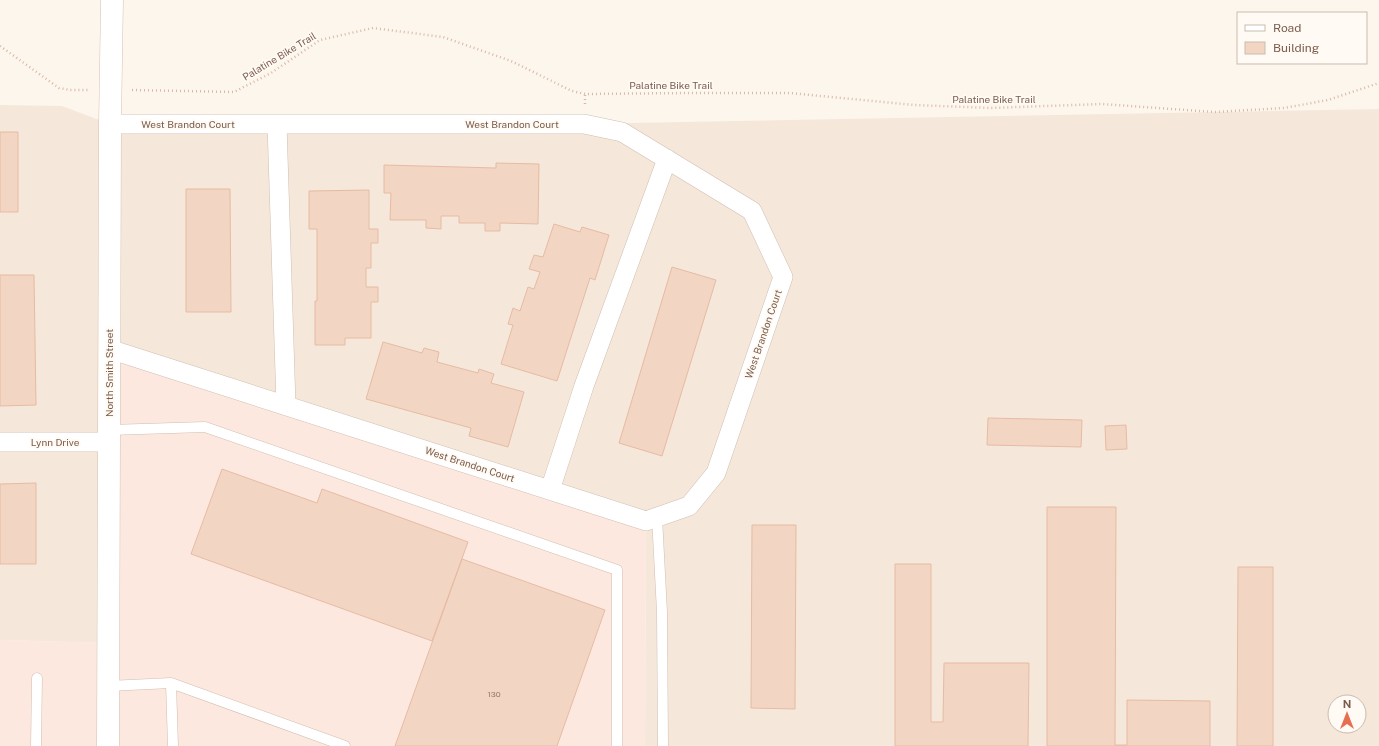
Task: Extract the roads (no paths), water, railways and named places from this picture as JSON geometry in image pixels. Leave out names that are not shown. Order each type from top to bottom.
[{"type":"street","name":"North Smith Street","points":[[108,746],[110,124],[112,0]]},
{"type":"street","name":"West Brandon Court","points":[[109,349],[646,521],[689,506],[716,473],[783,277],[752,211],[622,132],[584,124],[110,124]]},
{"type":"street","points":[[277,124],[286,406]]},
{"type":"street","points":[[550,490],[587,379],[667,158]]},
{"type":"street","name":"Lynn Drive","points":[[0,442],[109,436]]},
{"type":"lane","points":[[109,436],[205,427],[617,570],[617,746]]},
{"type":"lane","points":[[657,517],[662,612],[663,746]]},
{"type":"lane","points":[[36,746],[37,678]]},
{"type":"lane","points":[[171,683],[173,746]]},
{"type":"lane","points":[[108,686],[171,683],[345,746]]}]
